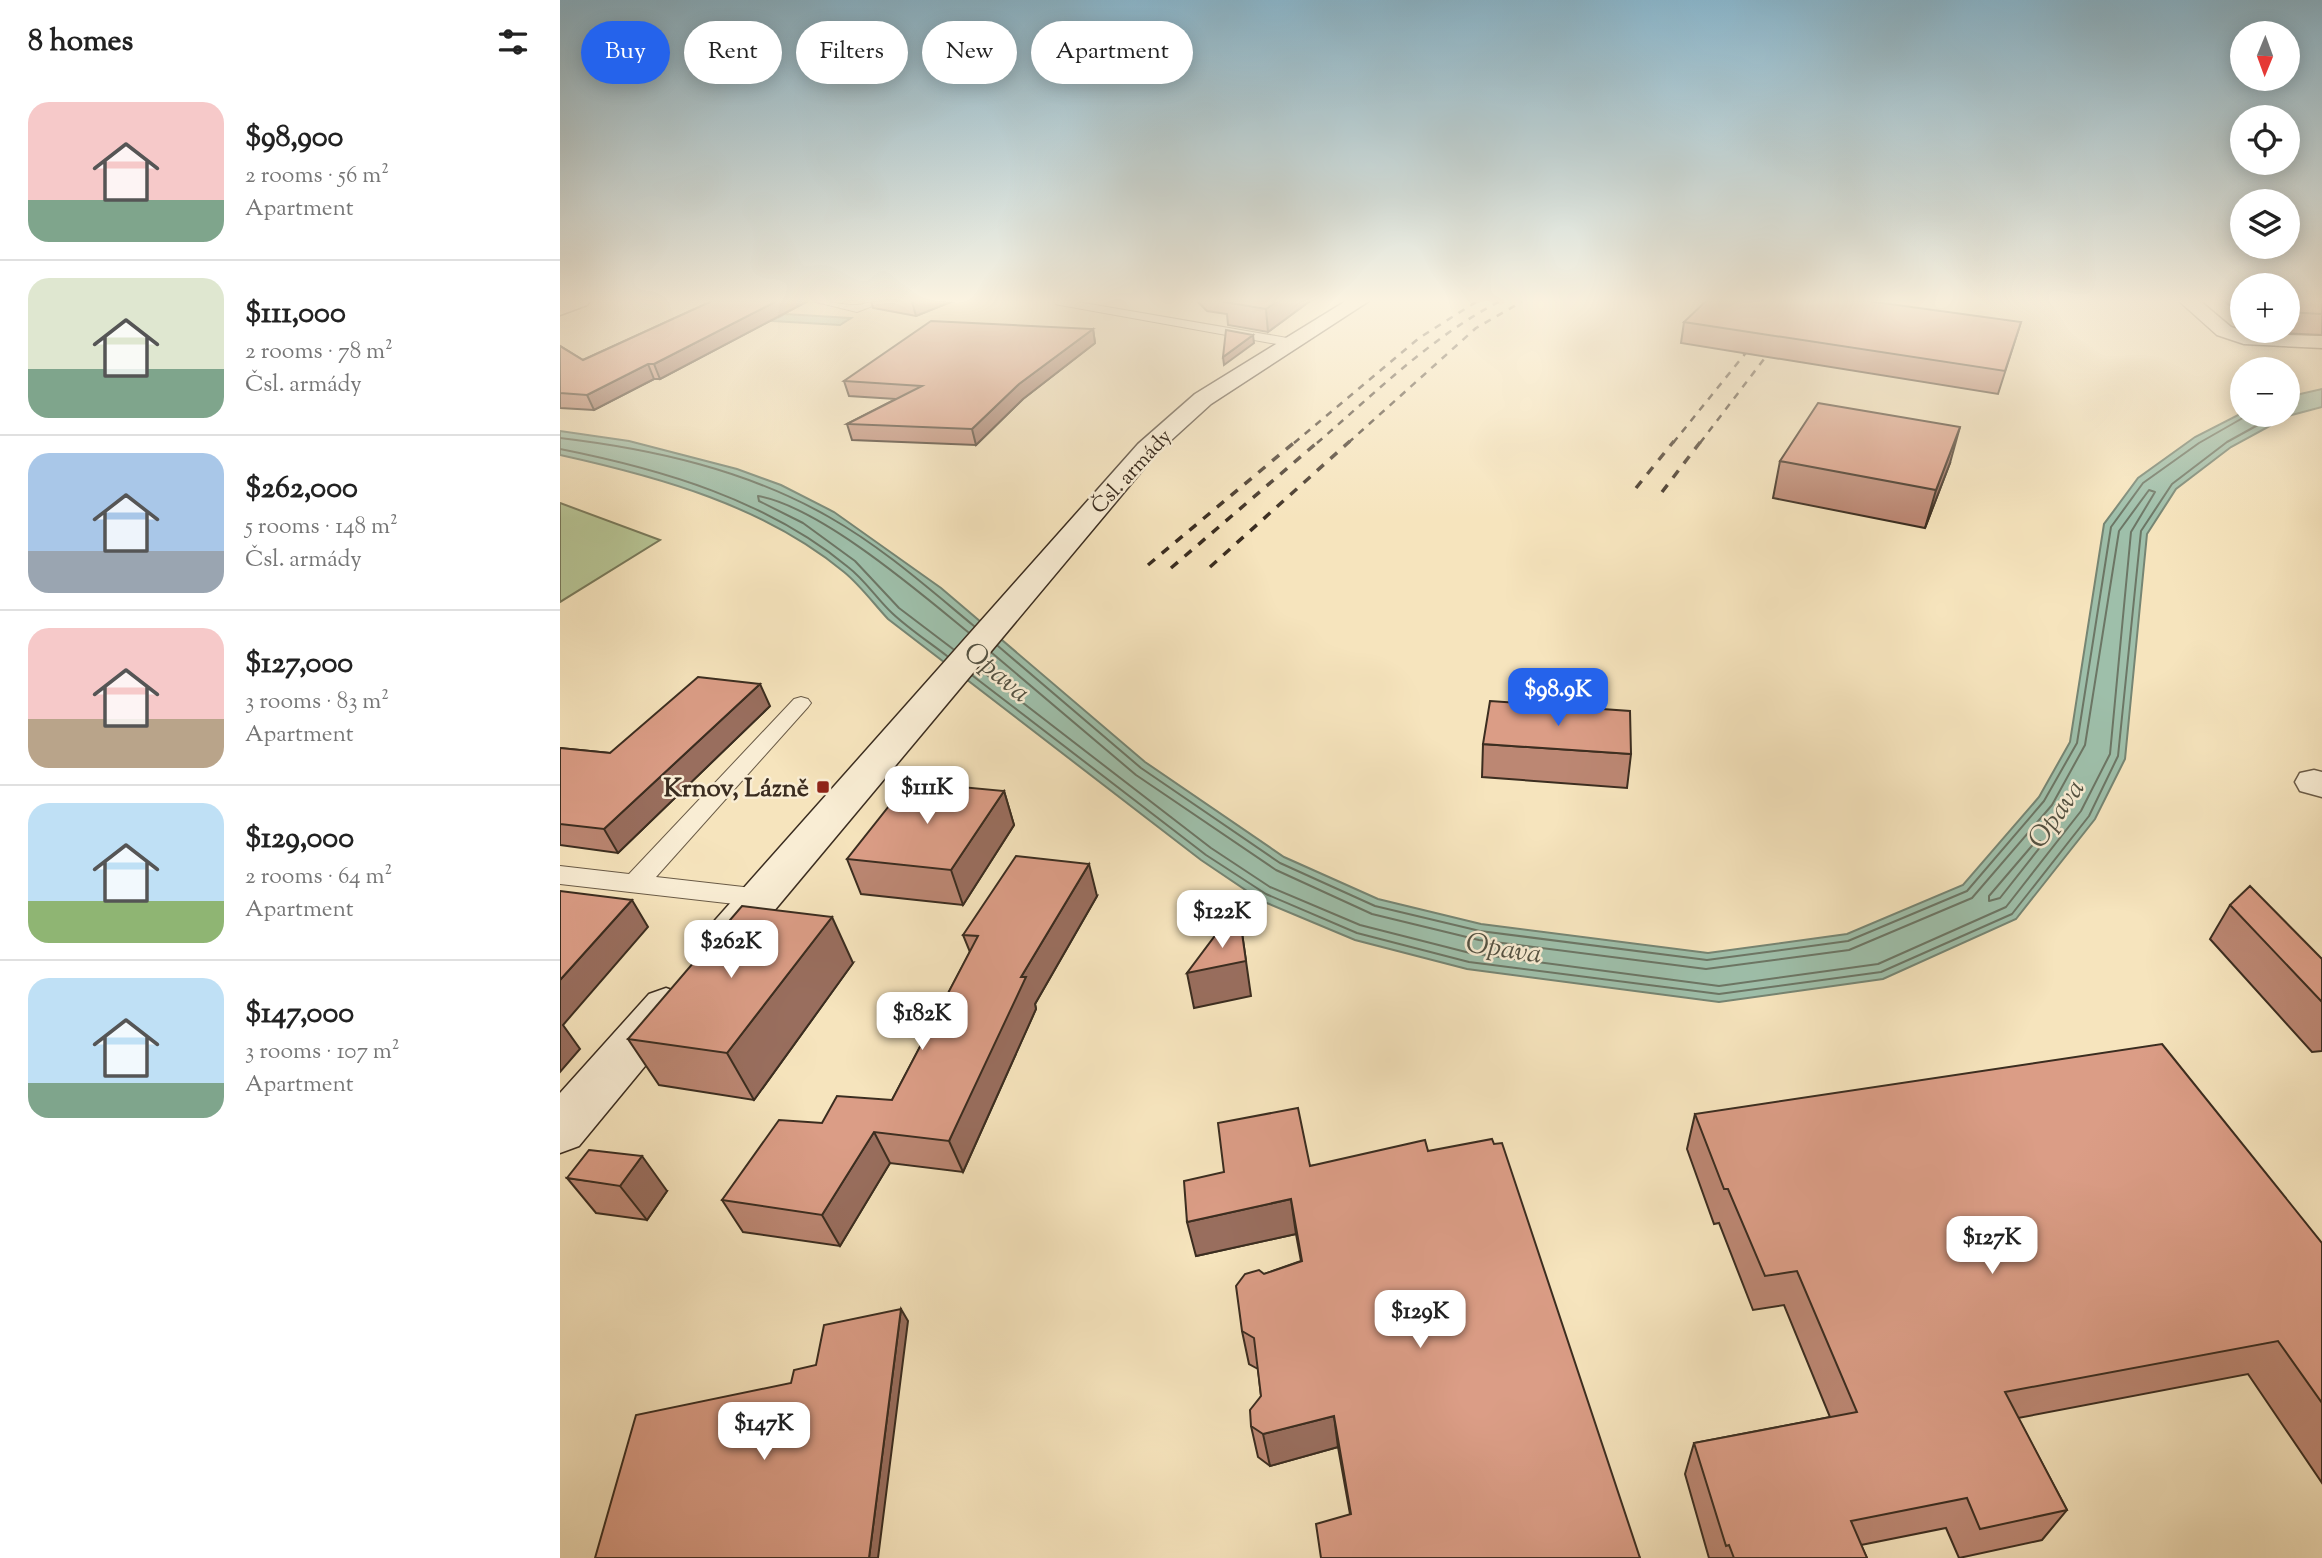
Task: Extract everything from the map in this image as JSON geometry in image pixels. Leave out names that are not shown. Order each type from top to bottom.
[{"type":"main road","name":"Čsl. armády","points":[[761,898],[1147,449],[1203,399],[1243,374]]},
{"type":"main road","points":[[560,1130],[761,898]]},
{"type":"lane","points":[[635,884],[801,703]]},
{"type":"lane","points":[[560,875],[761,898]]},
{"type":"shaded area","points":[[560,503],[660,540],[560,602]]},
{"type":"water","points":[[2322,389],[2322,407],[2300,413],[2300,394]]},
{"type":"water","name":"Opava","points":[[2230,419],[2230,427],[2268,427],[2231,447],[2176,489],[2147,534],[2125,759],[2095,819],[2016,919],[1883,979],[1719,1002],[1467,969],[1355,940],[1262,901],[1201,860],[888,619],[850,577],[813,549],[780,529],[710,497],[635,473],[560,455],[560,431],[629,441],[737,469],[781,485],[834,512],[941,588],[1145,762],[1284,857],[1378,899],[1481,924],[1708,953],[1847,934],[1963,885],[2039,797],[2070,742],[2104,524],[2138,478],[2195,437]]},
{"type":"building","points":[[560,374],[629,374],[587,395],[560,393]]},
{"type":"building","points":[[855,374],[1033,374],[972,429],[847,424],[922,386],[844,381]]},
{"type":"building","points":[[1818,403],[1960,427],[1936,490],[1780,461]]},
{"type":"building","points":[[698,677],[760,684],[604,829],[560,824],[560,748],[610,753]]},
{"type":"building","points":[[1490,701],[1630,711],[1631,754],[1483,744]]},
{"type":"building","points":[[908,782],[1004,791],[951,870],[847,859]]},
{"type":"building","points":[[1016,856],[1089,864],[1021,977],[1026,977],[949,1141],[874,1132],[822,1215],[722,1200],[779,1120],[822,1123],[837,1096],[892,1100],[978,936],[963,935]]},
{"type":"building","points":[[2250,886],[2322,959],[2322,1002],[2230,905]]},
{"type":"building","points":[[560,891],[632,900],[560,980]]},
{"type":"building","points":[[742,906],[832,917],[727,1053],[628,1039]]},
{"type":"building","points":[[1241,926],[1246,961],[1187,973],[1220,929]]},
{"type":"building","points":[[2162,1044],[2322,1243],[2322,1403],[2278,1341],[2005,1392],[2067,1510],[1980,1529],[1967,1498],[1851,1521],[1867,1558],[1734,1558],[1729,1545],[1726,1546],[1694,1443],[1857,1412],[1797,1271],[1765,1276],[1728,1189],[1724,1189],[1695,1114]]},
{"type":"building","points":[[1298,1108],[1310,1166],[1425,1140],[1428,1151],[1492,1139],[1494,1144],[1502,1143],[1640,1558],[1321,1558],[1316,1524],[1351,1514],[1334,1416],[1263,1434],[1251,1426],[1250,1410],[1261,1396],[1254,1338],[1242,1331],[1236,1286],[1245,1274],[1259,1270],[1264,1274],[1302,1261],[1291,1199],[1187,1222],[1184,1181],[1224,1172],[1218,1123]]},
{"type":"building","points":[[589,1150],[642,1156],[620,1186],[567,1178]]},
{"type":"building","points":[[901,1309],[869,1558],[595,1558],[636,1415],[791,1383],[794,1370],[816,1365],[824,1325]]},
{"type":"railway","points":[[1294,443],[1376,374]]},
{"type":"railway","points":[[1317,443],[1397,374]]},
{"type":"railway","points":[[1348,443],[1425,374]]},
{"type":"railway","points":[[1673,443],[1729,374]]},
{"type":"railway","points":[[1700,443],[1753,374]]},
{"type":"railway","points":[[1148,565],[1296,441]]},
{"type":"railway","points":[[1171,568],[1319,441]]},
{"type":"railway","points":[[1210,567],[1350,441]]},
{"type":"railway","points":[[1636,488],[1674,441]]},
{"type":"railway","points":[[1662,492],[1701,441]]},
{"type":"place","name":"Krnov, Lázně","points":[[823,787]]}]
